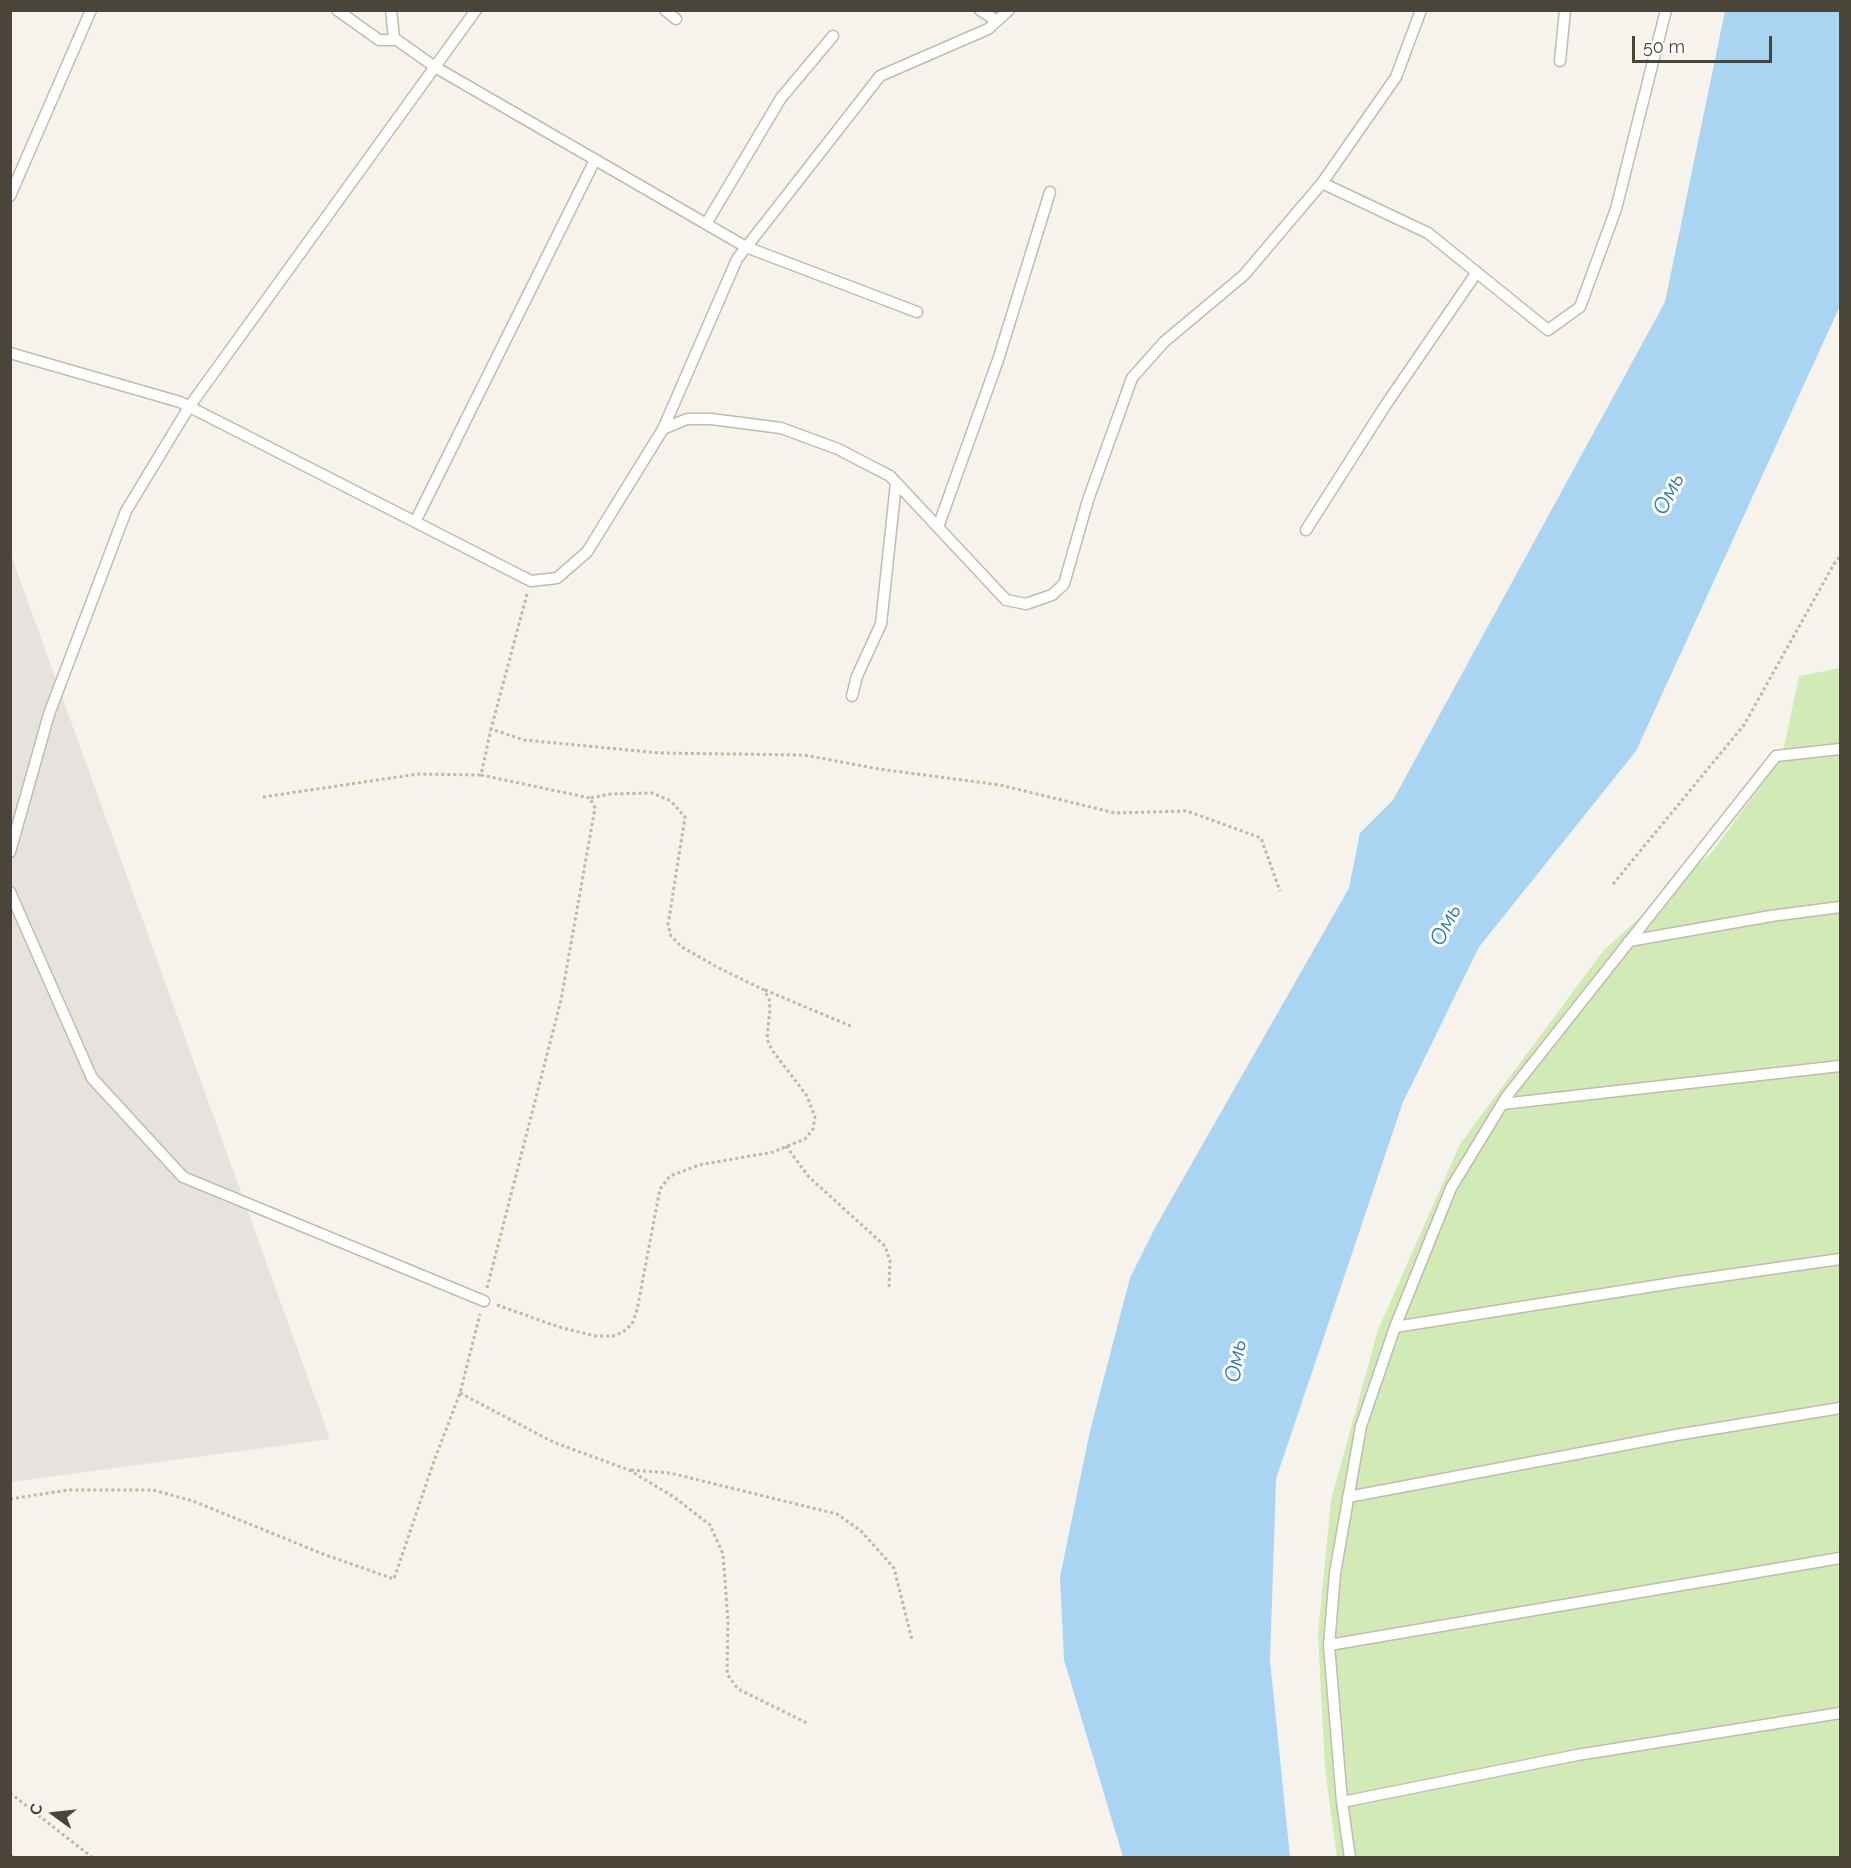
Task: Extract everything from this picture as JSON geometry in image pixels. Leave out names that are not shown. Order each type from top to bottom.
[{"type":"lane","points":[[10,196],[91,10]]},
{"type":"lane","points":[[337,10],[379,40],[397,40]]},
{"type":"lane","points":[[391,10],[394,38],[435,67],[746,247],[917,312]]},
{"type":"lane","points":[[10,852],[49,714],[126,511],[189,407],[476,10]]},
{"type":"lane","points":[[665,10],[676,19]]},
{"type":"lane","points":[[980,10],[997,21]]},
{"type":"lane","points":[[10,353],[180,402],[531,581],[557,578],[587,552],[663,429],[737,259],[880,76],[988,29],[1009,10]]},
{"type":"lane","points":[[663,429],[687,419],[711,419],[781,428],[838,449],[890,476],[1006,600],[1026,604],[1052,595],[1064,584],[1088,500],[1132,378],[1164,342],[1244,275],[1322,183],[1396,77],[1421,10]]},
{"type":"lane","points":[[1560,62],[1564,10]]},
{"type":"lane","points":[[1322,183],[1428,233],[1548,330],[1580,307],[1616,209],[1666,10]]},
{"type":"lane","points":[[706,224],[781,98],[833,36]]},
{"type":"lane","points":[[415,522],[595,160]]},
{"type":"lane","points":[[938,527],[998,360],[1050,192]]},
{"type":"lane","points":[[1306,530],[1385,406],[1477,272]]},
{"type":"lane","points":[[852,696],[857,676],[881,624],[896,483]]},
{"type":"lane","points":[[1350,1857],[1342,1802],[1329,1645],[1335,1573],[1361,1426],[1395,1327],[1451,1188],[1502,1104],[1776,756],[1840,749]]},
{"type":"lane","points":[[10,892],[92,1078],[183,1177],[484,1300]]},
{"type":"lane","points":[[1629,941],[1771,916],[1840,907]]},
{"type":"lane","points":[[1502,1104],[1840,1066]]},
{"type":"lane","points":[[1395,1327],[1840,1259]]},
{"type":"lane","points":[[1348,1497],[1665,1437],[1840,1408]]},
{"type":"lane","points":[[1329,1645],[1840,1558]]},
{"type":"lane","points":[[1342,1802],[1577,1755],[1840,1713]]},
{"type":"path","points":[[1613,884],[1744,725],[1840,556]]},
{"type":"path","points":[[481,775],[531,581]]},
{"type":"path","points":[[491,729],[524,740],[660,753],[804,755],[879,769],[1000,785],[1115,813],[1187,811],[1261,838],[1280,891]]},
{"type":"path","points":[[263,797],[418,774],[481,775],[590,798],[611,794],[651,793],[671,801],[686,817],[668,925],[672,936],[691,952],[764,990],[853,1027]]},
{"type":"path","points":[[10,1499],[68,1490],[153,1490],[194,1501],[323,1554],[394,1579],[460,1393],[561,1000],[595,808],[590,798]]},
{"type":"path","points":[[484,1300],[559,1327],[595,1336],[614,1336],[623,1332],[632,1324],[637,1310],[660,1189],[670,1176],[699,1165],[773,1152],[805,1139],[813,1129],[815,1117],[807,1096],[772,1050],[767,1039],[770,1009],[769,999],[764,990]]},
{"type":"path","points":[[786,1146],[809,1177],[885,1246],[890,1261],[889,1288]]},
{"type":"path","points":[[460,1393],[554,1442],[629,1470],[674,1497],[710,1525],[723,1554],[728,1621],[727,1674],[738,1689],[809,1724]]},
{"type":"path","points":[[629,1470],[670,1473],[837,1514],[861,1531],[894,1568],[912,1640]]},
{"type":"path","points":[[10,1793],[93,1857]]},
{"type":"path","points":[[10,1856],[19,1857]]},
{"type":"shaded area","points":[[11,555],[330,1439],[11,1482]]},
{"type":"green space","points":[[1840,668],[1840,1857],[1337,1858],[1325,1769],[1318,1634],[1331,1500],[1378,1330],[1460,1144],[1603,951],[1712,852],[1782,757],[1799,676]]},
{"type":"water","name":"Омь","points":[[1725,11],[1840,11],[1840,306],[1636,751],[1479,947],[1403,1102],[1276,1479],[1270,1661],[1290,1857],[1123,1857],[1064,1660],[1060,1577],[1090,1431],[1130,1278],[1156,1226],[1349,888],[1360,833],[1393,800],[1665,302]]}]
